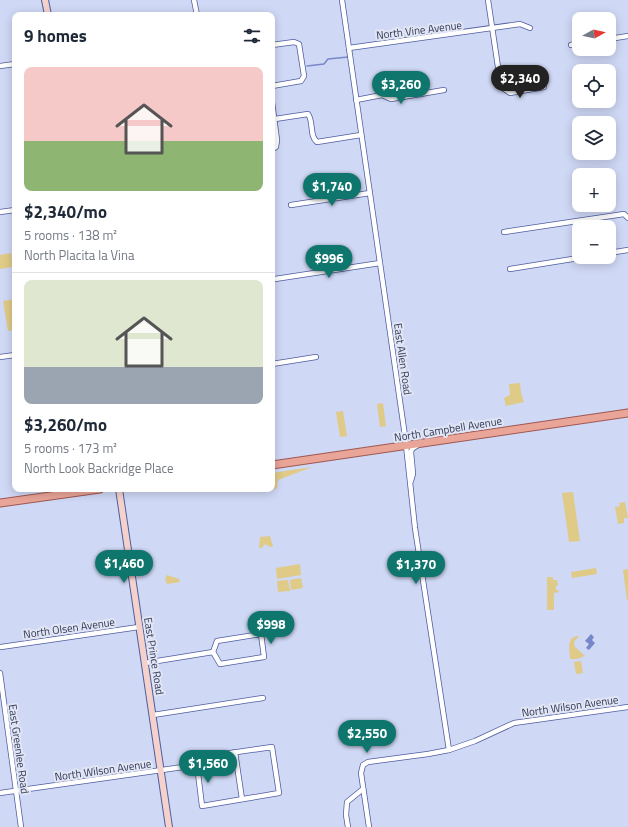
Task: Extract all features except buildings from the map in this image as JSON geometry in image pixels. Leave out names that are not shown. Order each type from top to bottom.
[{"type":"main road","points":[[45,0],[47,12]]},
{"type":"main road","name":"North Campbell Avenue","points":[[275,465],[406,447],[628,413]]},
{"type":"main road","points":[[0,503],[79,492]]},
{"type":"main road","name":"East Prince Road","points":[[119,492],[169,827]]},
{"type":"street","points":[[194,0],[196,12]]},
{"type":"street","name":"East Allen Road","points":[[342,0],[406,447],[415,528],[449,750]]},
{"type":"street","points":[[488,0],[501,87],[510,93],[544,87]]},
{"type":"street","name":"North Vine Avenue","points":[[349,48],[392,41],[411,41],[520,24],[530,28]]},
{"type":"street","points":[[616,38],[628,36]]},
{"type":"street","points":[[275,45],[294,42],[299,44],[304,76],[301,81],[275,85]]},
{"type":"street","points":[[0,66],[12,64]]},
{"type":"street","points":[[356,100],[382,95],[391,99],[444,90]]},
{"type":"street","points":[[275,148],[277,144],[275,118],[308,114],[311,118],[314,139],[317,142],[362,136]]},
{"type":"street","points":[[291,205],[370,193]]},
{"type":"street","points":[[0,212],[12,210]]},
{"type":"street","points":[[504,232],[624,214],[628,218]]},
{"type":"street","points":[[616,252],[628,250]]},
{"type":"street","points":[[510,269],[572,259]]},
{"type":"street","points":[[275,279],[380,263]]},
{"type":"street","points":[[0,357],[12,355]]},
{"type":"street","points":[[275,364],[316,357]]},
{"type":"street","points":[[411,481],[413,474],[411,452],[415,447],[421,444]]},
{"type":"street","name":"North Olsen Avenue","points":[[0,647],[139,627]]},
{"type":"street","points":[[260,634],[264,657],[220,664],[213,652],[217,641],[260,634]]},
{"type":"street","points":[[145,663],[213,652]]},
{"type":"street","name":"East Greenlee Road","points":[[0,673],[21,827]]},
{"type":"street","points":[[153,715],[263,698]]},
{"type":"street","name":"North Wilson Avenue","points":[[369,827],[361,773],[363,765],[368,762],[449,750],[475,741],[514,723],[628,707]]},
{"type":"street","name":"North Wilson Avenue","points":[[0,793],[197,765],[196,758],[272,747],[279,793],[242,800]]},
{"type":"street","points":[[197,765],[202,806],[242,800],[235,752]]},
{"type":"street","points":[[348,827],[346,815],[347,802],[363,789]]},
{"type":"shaded area","points":[[11,253],[12,267],[0,269],[0,255]]},
{"type":"shaded area","points":[[12,300],[12,330],[8,331],[3,301]]},
{"type":"shaded area","points":[[520,383],[524,402],[506,406],[504,398],[510,395],[509,384]]},
{"type":"shaded area","points":[[383,403],[386,426],[380,427],[377,404]]},
{"type":"shaded area","points":[[343,411],[347,436],[340,437],[336,412]]},
{"type":"shaded area","points":[[312,467],[278,480],[277,488],[275,490],[275,473]]},
{"type":"shaded area","points":[[573,492],[580,541],[569,542],[562,493]]},
{"type":"shaded area","points":[[625,502],[628,518],[624,518],[624,523],[618,524],[615,507],[620,506],[619,503]]},
{"type":"shaded area","points":[[270,536],[273,546],[270,547],[265,544],[262,548],[259,548],[260,537]]},
{"type":"shaded area","points":[[300,564],[301,575],[277,579],[276,568]]},
{"type":"shaded area","points":[[596,568],[597,574],[572,578],[571,572]]},
{"type":"shaded area","points":[[628,569],[628,600],[627,600],[623,570]]},
{"type":"shaded area","points":[[167,575],[179,579],[180,582],[167,584],[165,579]]},
{"type":"shaded area","points":[[547,577],[553,577],[553,580],[557,580],[558,585],[556,586],[556,590],[559,592],[554,593],[554,610],[547,610]]},
{"type":"shaded area","points":[[301,578],[303,588],[291,590],[290,580]]},
{"type":"shaded area","points":[[288,580],[290,591],[278,592],[277,581]]},
{"type":"shaded area","points":[[579,636],[574,642],[575,647],[585,656],[577,659],[570,659],[569,645],[571,639]]},
{"type":"shaded area","points":[[581,661],[583,673],[576,674],[574,662]]},
{"type":"water","points":[[591,634],[594,637],[592,640],[595,643],[589,650],[586,648],[589,644],[585,641]]},
{"type":"waterway","points":[[307,66],[324,64],[328,59],[348,57]]}]
